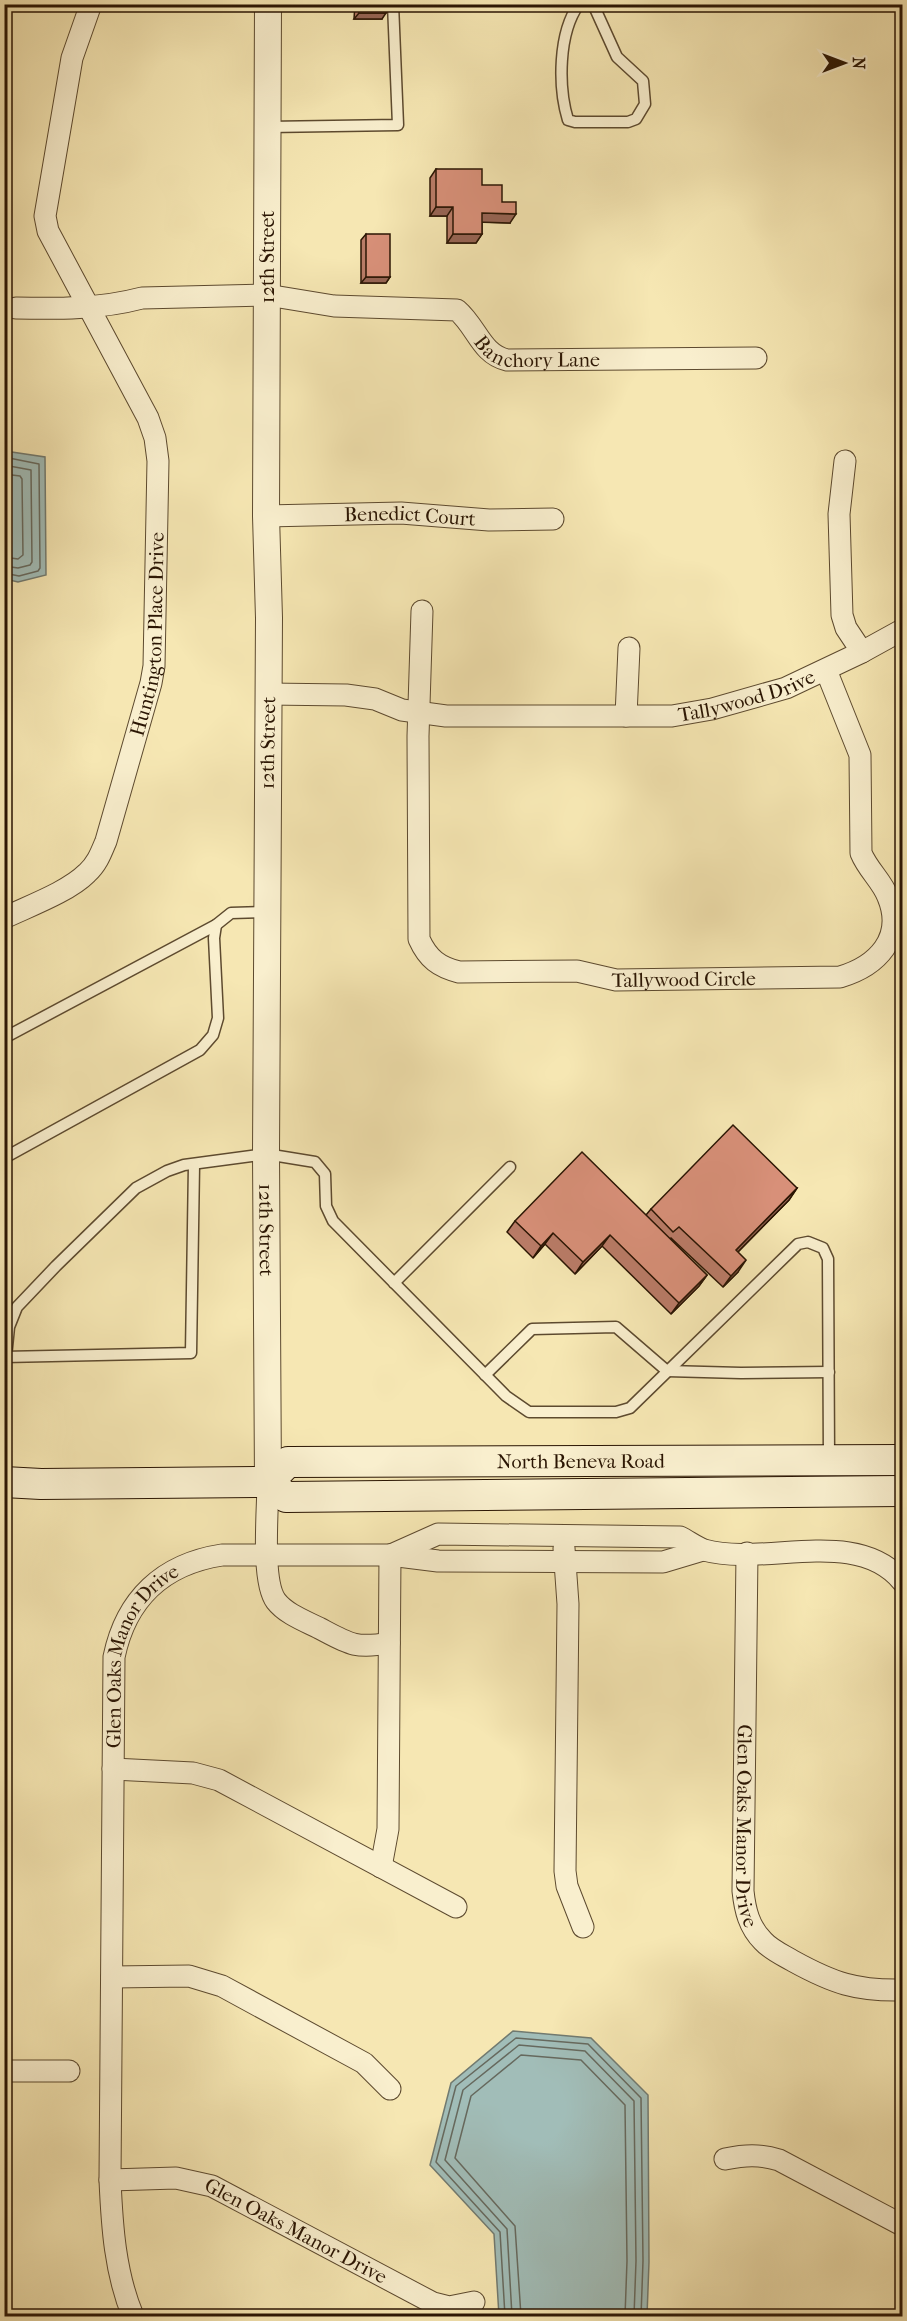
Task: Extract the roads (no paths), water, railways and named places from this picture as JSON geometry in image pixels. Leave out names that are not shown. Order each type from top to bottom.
[{"type":"main road","name":"North Beneva Road","points":[[903,1460],[288,1462],[268,1482],[286,1497],[903,1491]]},
{"type":"main road","points":[[4,1482],[41,1484],[268,1482]]},
{"type":"street","name":"Huntington Place Drive","points":[[4,918],[73,884],[87,874],[99,859],[154,666],[158,461],[155,438],[148,418],[48,231],[45,216],[72,58],[91,4]]},
{"type":"street","name":"12th Street","points":[[268,4],[266,516],[269,618],[266,912],[268,1482]]},
{"type":"street","points":[[16,308],[67,309],[142,298],[267,295]]},
{"type":"street","name":"Banchory Lane","points":[[267,295],[334,306],[457,310],[468,319],[488,351],[496,357],[507,360],[756,358]]},
{"type":"street","points":[[845,461],[839,514],[842,615],[846,628],[862,652]]},
{"type":"street","name":"Benedict Court","points":[[266,516],[401,513],[489,520],[553,519]]},
{"type":"street","points":[[419,712],[422,610]]},
{"type":"street","name":"Tallywood Drive","points":[[268,694],[346,695],[375,699],[402,710],[446,716],[672,716],[712,709],[786,688],[903,630]]},
{"type":"street","points":[[626,716],[629,648]]},
{"type":"street","name":"Tallywood Circle","points":[[419,712],[419,939],[424,951],[435,963],[443,968],[459,972],[577,971],[616,980],[840,977],[866,967],[887,946],[892,932],[892,914],[889,898],[883,886],[866,865],[861,853],[860,755],[826,670]]},
{"type":"street","points":[[268,1482],[267,1555],[271,1593],[277,1603],[288,1612],[347,1643],[368,1646],[389,1642]]},
{"type":"street","name":"Glen Oaks Manor Drive","points":[[390,1555],[438,1534],[680,1537],[703,1550]]},
{"type":"street","points":[[564,1535],[568,1604],[565,1871],[567,1886],[583,1927]]},
{"type":"street","name":"Glen Oaks Manor Drive","points":[[133,2316],[118,2266],[112,2230],[110,2180],[114,1657],[117,1641],[127,1616],[155,1582],[186,1563],[222,1555],[390,1555],[438,1561],[663,1562],[703,1550],[747,1553],[845,1552],[867,1557],[882,1564],[903,1581]]},
{"type":"street","name":"Glen Oaks Manor Drive","points":[[747,1553],[743,1891],[748,1919],[762,1941],[772,1950],[824,1978],[851,1987],[876,1991],[903,1990]]},
{"type":"street","points":[[381,1867],[388,1829],[390,1555]]},
{"type":"street","name":"Glen Oaks Manor Drive","points":[[113,1769],[193,1773],[219,1780],[456,1907]]},
{"type":"street","points":[[112,1977],[189,1976],[222,1986],[364,2063],[390,2089]]},
{"type":"street","points":[[4,2071],[69,2071]]},
{"type":"street","points":[[725,2159],[761,2155],[779,2160],[903,2225]]},
{"type":"street","name":"Glen Oaks Manor Drive","points":[[110,2180],[176,2178],[212,2186],[433,2303],[449,2307],[474,2302]]},
{"type":"lane","points":[[268,127],[398,125],[393,4]]},
{"type":"lane","points":[[579,4],[566,29],[564,48],[562,83],[568,120],[628,122],[636,119],[645,104],[643,81],[617,57],[593,4]]},
{"type":"lane","points":[[4,1038],[216,925],[231,913],[266,912]]},
{"type":"lane","points":[[4,1158],[200,1050],[213,1035],[218,1018],[214,938],[216,925]]},
{"type":"lane","points":[[194,1165],[190,1353],[5,1357],[13,1315],[56,1266],[136,1188],[167,1171],[194,1165],[266,1154],[315,1162],[325,1174],[326,1206],[333,1221],[506,1396],[529,1412],[616,1412],[630,1408],[798,1244],[808,1242],[823,1248],[828,1259],[829,1460]]},
{"type":"lane","points":[[394,1283],[510,1167]]},
{"type":"lane","points":[[485,1375],[532,1329],[616,1327],[667,1371],[829,1372]]},
{"type":"water","points":[[5,451],[45,457],[46,575],[18,582],[5,579]]},
{"type":"water","points":[[513,2031],[591,2038],[648,2095],[647,2316],[499,2316],[494,2234],[430,2165],[451,2083]]}]
